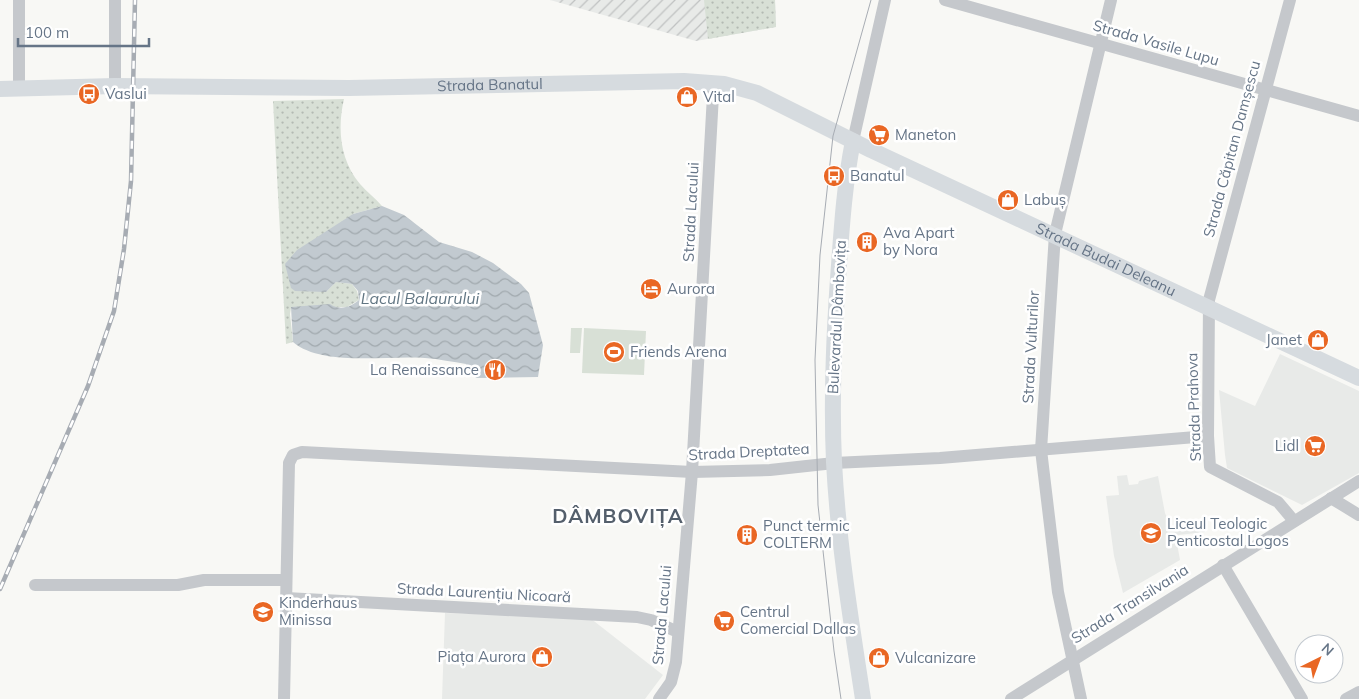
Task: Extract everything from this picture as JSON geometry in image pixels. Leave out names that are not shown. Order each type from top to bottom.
[{"type":"main road","name":"Strada Banatul","points":[[0,89],[115,86],[281,89],[711,82],[739,87],[756,93],[853,140]]},
{"type":"main road","name":"Strada Budai Deleanu","points":[[853,140],[1359,378]]},
{"type":"main road","name":"Bulevardul Dâmbovița","points":[[853,140],[842,228],[833,345],[834,463],[863,699]]},
{"type":"main road","name":"Bulevardul Dâmbovița","points":[[854,638],[874,699]]},
{"type":"street","points":[[19,0],[19,88]]},
{"type":"street","points":[[115,0],[115,86]]},
{"type":"street","name":"Bulevardul Dâmbovița","points":[[853,140],[885,0]]},
{"type":"street","name":"Strada Vasile Lupu","points":[[945,0],[1359,116]]},
{"type":"street","name":"Strada Vulturilor","points":[[1081,699],[1071,661],[1058,592],[1041,450],[1055,234],[1111,0]]},
{"type":"street","name":"Strada Căpitan Damșescu","points":[[1208,307],[1290,0]]},
{"type":"street","name":"Strada Lacului","points":[[660,699],[671,682],[675,669],[692,472],[709,179],[713,95],[711,82]]},
{"type":"street","name":"Strada Prahova","points":[[1208,307],[1208,436],[1210,467],[1278,502],[1294,521]]},
{"type":"street","name":"Strada Dreptatea","points":[[286,580],[289,463],[293,455],[302,452],[692,472],[770,470],[834,463],[1041,450],[1208,436]]},
{"type":"street","name":"Strada Transilvania","points":[[1011,699],[1222,565],[1359,481]]},
{"type":"street","points":[[1331,498],[1359,515]]},
{"type":"street","points":[[1222,565],[1302,699]]},
{"type":"street","points":[[35,585],[178,585],[204,580],[286,580],[284,699]]},
{"type":"street","name":"Strada Laurențiu Nicoară","points":[[286,598],[637,617],[678,632]]},
{"type":"street","points":[[1346,699],[1359,692]]},
{"type":"shaded area","points":[[550,0],[775,0],[776,27],[696,41]]},
{"type":"shaded area","points":[[704,0],[775,0],[776,27],[708,39]]},
{"type":"shaded area","points":[[344,99],[341,133],[344,154],[353,175],[382,206],[353,214],[326,292],[336,282],[352,284],[357,291],[359,300],[347,307],[291,308],[293,342],[286,344],[273,101]]},
{"type":"shaded area","points":[[571,328],[582,328],[580,353],[570,353]]},
{"type":"shaded area","name":"Friends Arena","points":[[584,328],[646,331],[644,375],[582,373]]},
{"type":"shaded area","points":[[1280,354],[1359,391],[1359,473],[1302,505],[1227,468],[1225,455],[1219,390],[1255,406]]},
{"type":"shaded area","name":"Liceul Teologic Penticostal Logos","points":[[1127,475],[1129,485],[1138,484],[1139,481],[1158,476],[1165,513],[1172,531],[1204,526],[1205,532],[1178,535],[1176,538],[1180,560],[1123,593],[1114,556],[1106,496],[1119,495],[1117,476]]},
{"type":"shaded area","name":"Piața Aurora","points":[[445,613],[590,618],[663,675],[645,699],[442,699]]},
{"type":"water","name":"Lacul Balaurului","points":[[382,206],[404,215],[439,242],[472,252],[493,263],[521,284],[529,293],[543,345],[538,377],[476,378],[466,364],[410,357],[356,358],[321,355],[305,350],[293,342],[291,307],[330,304],[341,308],[352,305],[359,300],[358,291],[352,284],[336,282],[326,292],[295,291],[291,288],[285,264],[297,250],[353,214]]},
{"type":"tram line","points":[[841,699],[818,505],[815,360],[820,255],[833,136],[871,0]]},
{"type":"railway","points":[[0,589],[88,386],[114,311],[124,249],[131,181],[135,0]]},
{"type":"place","name":"Vaslui","points":[[89,94]]},
{"type":"place","name":"Vital","points":[[687,97]]},
{"type":"place","name":"Maneton","points":[[879,135]]},
{"type":"place","name":"Banatul","points":[[834,176]]},
{"type":"place","name":"Labuș","points":[[1008,200]]},
{"type":"place","name":"Ava Apart by Nora","points":[[867,242]]},
{"type":"place","name":"Aurora","points":[[651,289]]},
{"type":"place","name":"Janet","points":[[1318,340]]},
{"type":"place","name":"Friends Arena","points":[[614,352]]},
{"type":"place","name":"La Renaissance","points":[[495,370]]},
{"type":"place","name":"Lidl","points":[[1315,446]]},
{"type":"place","name":"Liceul Teologic Penticostal Logos","points":[[1151,533]]},
{"type":"place","name":"Punct termic COLTERM","points":[[747,535]]},
{"type":"place","name":"Kinderhaus Minissa","points":[[263,612]]},
{"type":"place","name":"Centrul Comercial Dallas","points":[[724,621]]},
{"type":"place","name":"Piața Aurora","points":[[542,657]]},
{"type":"place","name":"Vulcanizare","points":[[879,658]]},
{"type":"district","name":"DÂMBOVIȚA","points":[[618,516]]}]
